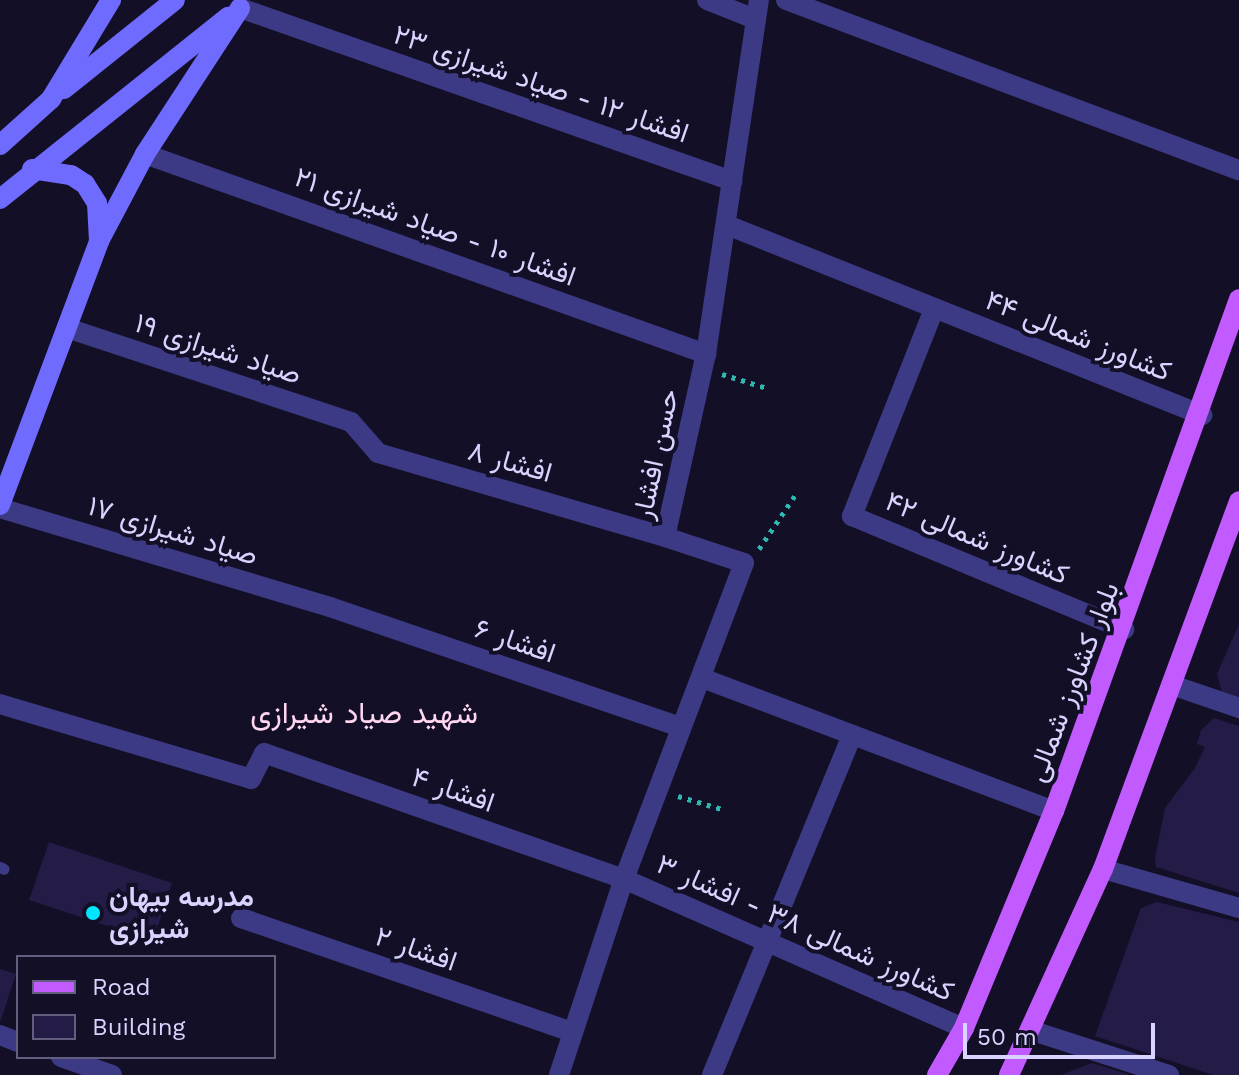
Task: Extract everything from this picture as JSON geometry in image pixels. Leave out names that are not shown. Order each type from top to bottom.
[{"type":"main road","name":"بلوار کشاورز شمالی","points":[[937,1075],[964,1028],[1054,811],[1202,415],[1239,299]]},
{"type":"main road","points":[[1009,1075],[1033,1031],[1103,869],[1237,513]]},
{"type":"street","points":[[51,99],[111,0]]},
{"type":"street","points":[[0,145],[51,99],[175,0]]},
{"type":"street","points":[[707,0],[757,9]]},
{"type":"street","points":[[786,0],[1239,170]]},
{"type":"street","points":[[0,507],[99,241],[145,154],[244,4]]},
{"type":"street","points":[[0,199],[32,169],[244,4]]},
{"type":"street","name":"افشار ۱۲ - صیاد شیرازی ۲۳","points":[[244,4],[732,181]]},
{"type":"street","name":"حسن افشار","points":[[744,563],[665,537],[705,361],[757,9]]},
{"type":"street","name":"افشار ۱۰ - صیاد شیرازی ۲۱","points":[[145,154],[705,361]]},
{"type":"street","points":[[32,169],[71,175],[85,184],[97,203],[99,241]]},
{"type":"street","name":"کشاورز شمالی ۴۴","points":[[727,225],[1202,415]]},
{"type":"street","name":"کشاورز شمالی ۴۲","points":[[934,309],[852,516],[1124,629]]},
{"type":"street","name":"صیاد شیرازی ۱۹","points":[[67,328],[351,422]]},
{"type":"street","name":"افشار ۸","points":[[351,422],[378,453],[665,537]]},
{"type":"street","name":"صیاد شیرازی ۱۷","points":[[0,507],[330,607]]},
{"type":"street","points":[[559,1075],[624,879],[744,563]]},
{"type":"street","name":"افشار ۶","points":[[330,607],[681,727]]},
{"type":"street","points":[[702,678],[1054,811]]},
{"type":"street","points":[[1172,685],[1239,708]]},
{"type":"street","name":"افشار ۴","points":[[0,704],[251,779],[264,753],[624,879]]},
{"type":"street","points":[[712,1075],[763,941],[852,735]]},
{"type":"street","points":[[1103,869],[1239,908]]},
{"type":"street","name":"کشاورز شمالی ۳۸ - افشار ۳","points":[[624,879],[964,1028]]},
{"type":"street","name":"افشار ۲","points":[[241,918],[572,1032]]},
{"type":"street","points":[[1033,1031],[1169,1075]]},
{"type":"street","points":[[67,1059],[112,1075]]},
{"type":"path","points":[[705,361],[767,388]]},
{"type":"path","points":[[744,563],[772,538],[796,494]]},
{"type":"path","points":[[658,790],[725,810]]},
{"type":"building","points":[[1239,624],[1239,698],[1222,693],[1217,674]]},
{"type":"building","points":[[1214,718],[1239,726],[1239,893],[1156,867],[1165,808],[1195,768],[1205,747],[1197,744],[1201,730]]},
{"type":"building","points":[[49,842],[172,883],[153,941],[29,900]]},
{"type":"building","points":[[1157,902],[1239,922],[1239,1075],[1213,1075],[1095,1036],[1141,908]]},
{"type":"building","points":[[0,969],[16,974],[1,1020],[0,1020]]},
{"type":"building","points":[[1092,1063],[1128,1074],[1128,1075],[1061,1075]]},
{"type":"place","name":"مدرسه بیهان شیرازی","points":[[93,913]]},
{"type":"district","name":"شهید صیاد شیرازی","points":[[364,713]]}]
